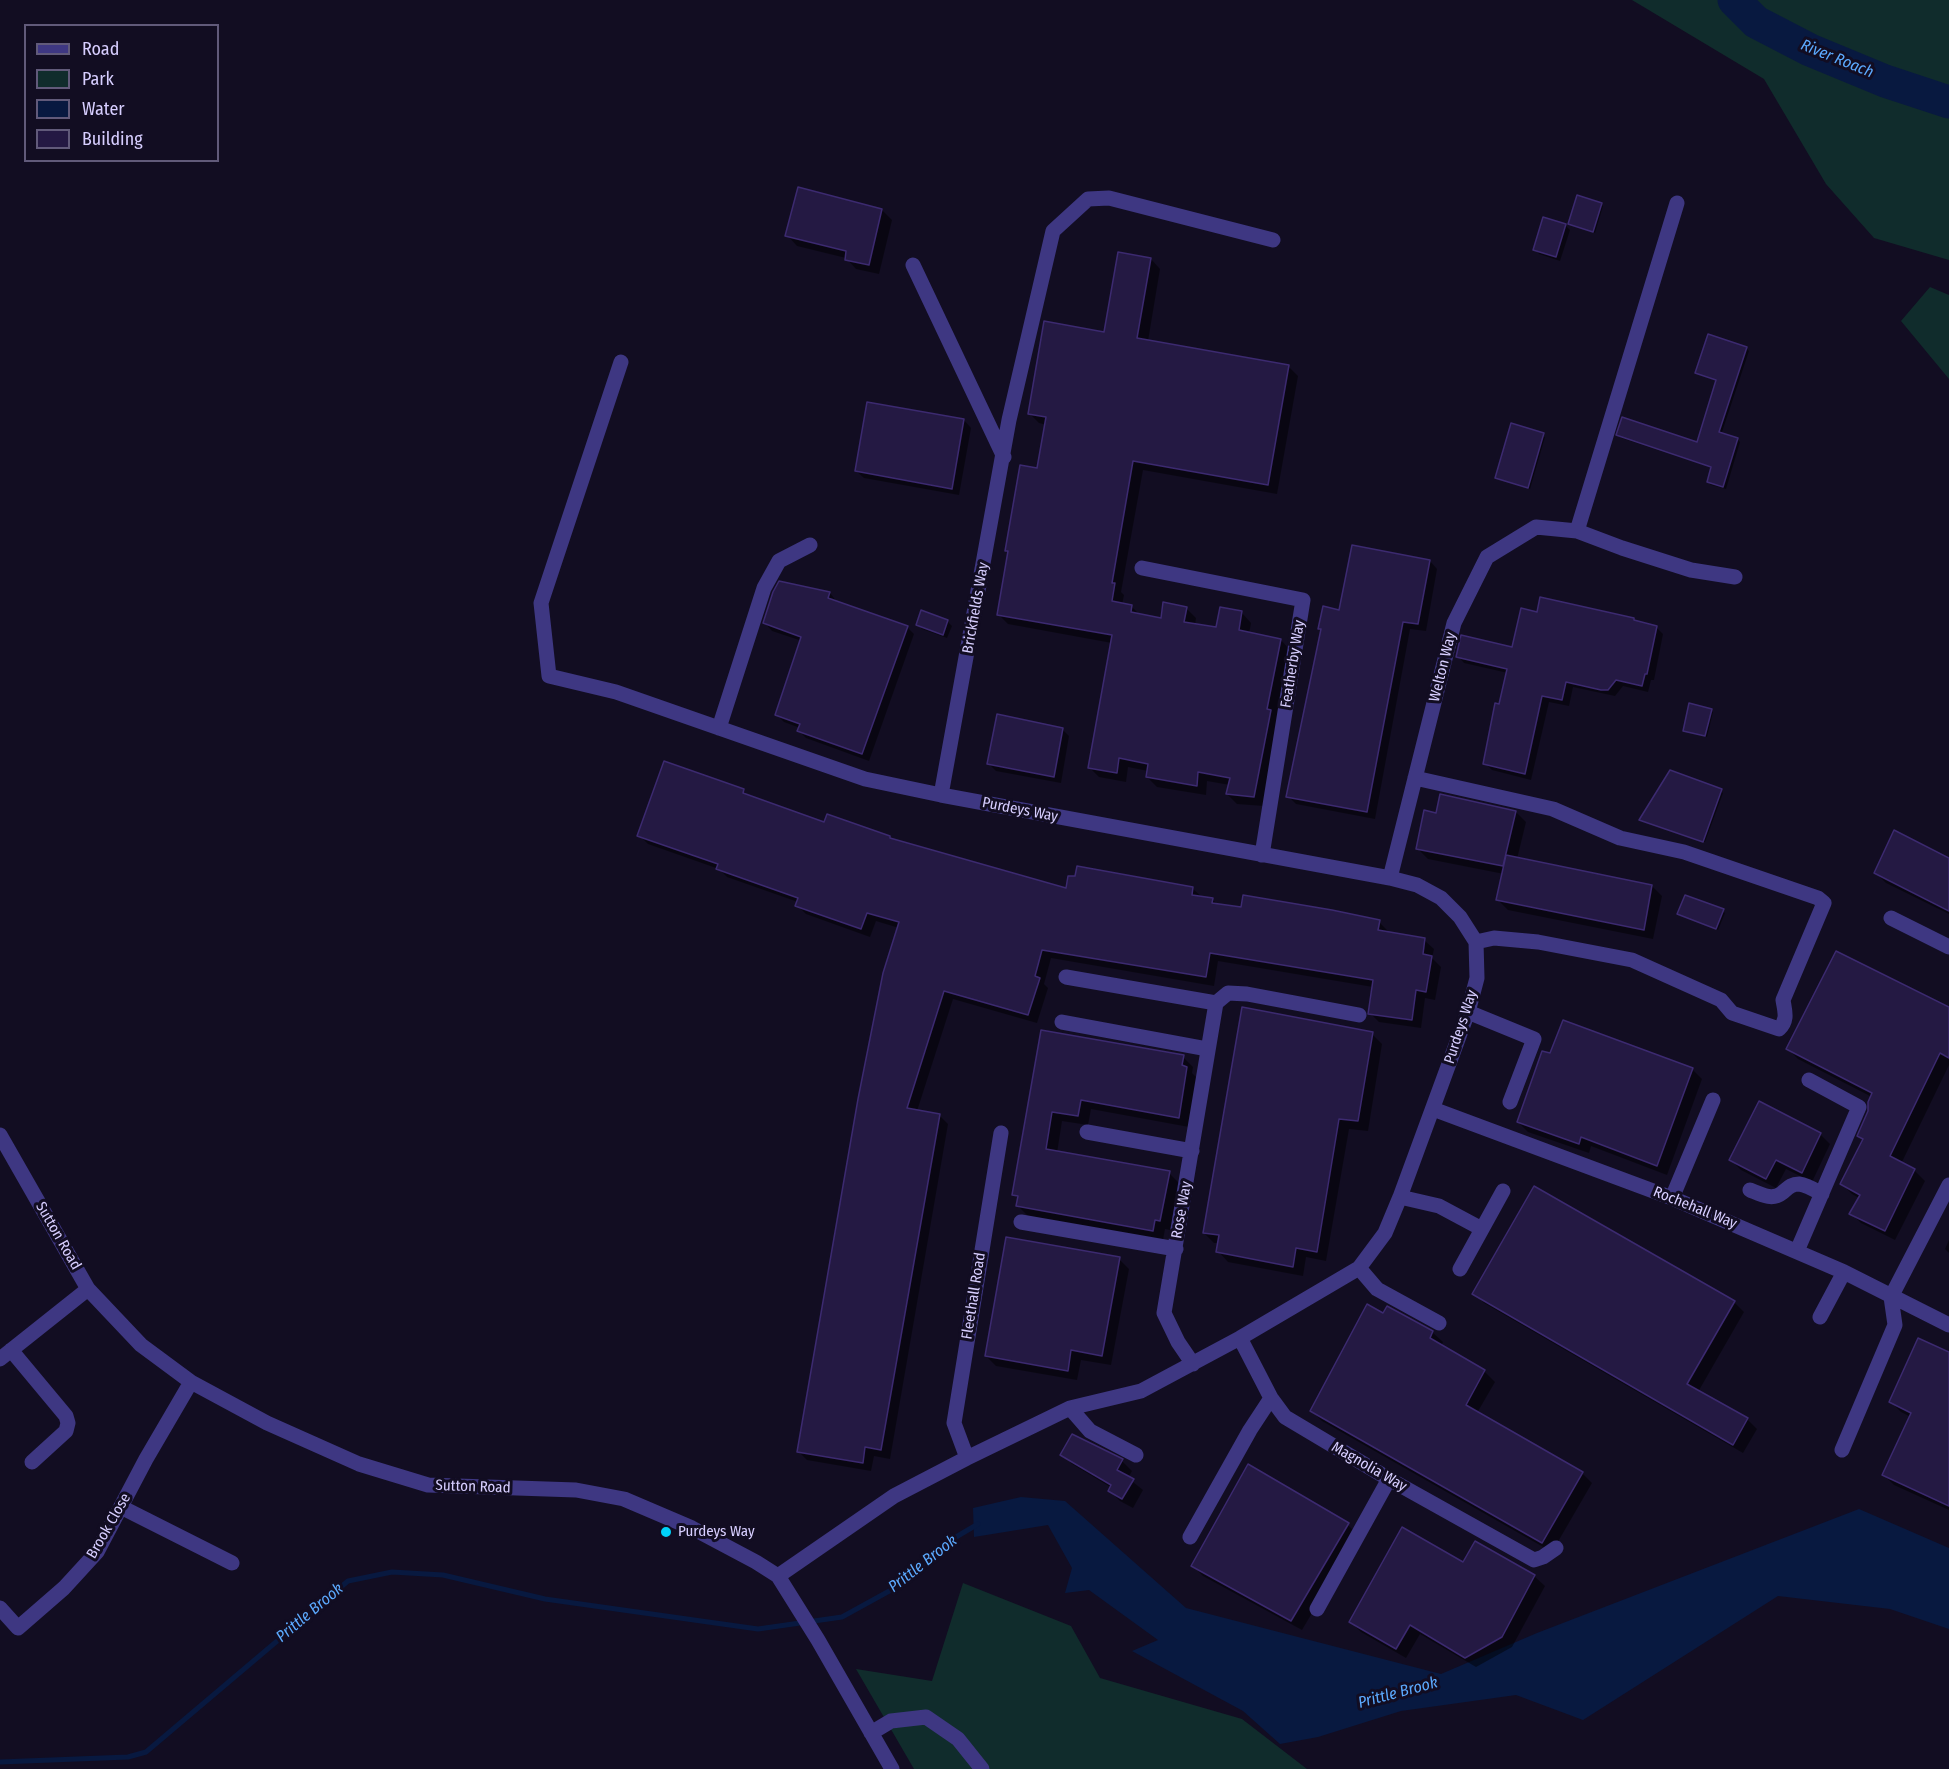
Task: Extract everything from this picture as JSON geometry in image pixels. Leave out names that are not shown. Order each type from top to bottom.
[{"type":"street","name":"Brickfields Way","points":[[941,795],[1009,420],[1053,231],[1089,199],[1109,198],[1273,240]]},
{"type":"street","points":[[1577,531],[1677,202]]},
{"type":"street","points":[[913,265],[1004,457]]},
{"type":"street","name":"Purdeys Way","points":[[621,362],[541,603],[549,676],[616,693],[865,779],[1417,885],[1441,898],[1460,917],[1476,942],[1478,978],[1468,1012],[1385,1233],[1359,1268],[1240,1338],[1141,1391],[1070,1408],[894,1496],[778,1576]]},
{"type":"street","name":"Welton Way","points":[[1390,878],[1454,623],[1487,557],[1536,527],[1577,531],[1691,570],[1735,577]]},
{"type":"street","points":[[719,728],[764,588],[779,561],[810,544]]},
{"type":"street","name":"Featherby Way","points":[[1142,568],[1303,600],[1262,855]]},
{"type":"street","points":[[1415,778],[1553,809],[1620,838],[1684,852],[1818,897],[1824,903],[1783,1000],[1786,1016],[1784,1025],[1779,1029],[1732,1013],[1721,1000],[1632,960],[1538,942],[1494,938],[1476,942]]},
{"type":"street","points":[[1891,918],[1949,947]]},
{"type":"street","points":[[1066,977],[1216,1003],[1228,993],[1247,994],[1359,1015]]},
{"type":"street","name":"Rose Way","points":[[1193,1364],[1178,1342],[1164,1313],[1216,1003]]},
{"type":"street","points":[[1468,1012],[1534,1039],[1510,1102]]},
{"type":"street","points":[[1062,1022],[1208,1049]]},
{"type":"street","points":[[1797,1251],[1858,1107],[1809,1080]]},
{"type":"street","points":[[1672,1198],[1713,1100]]},
{"type":"street","name":"Rochehall Way","points":[[1433,1109],[1672,1198],[1844,1272],[1949,1326]]},
{"type":"street","points":[[1087,1132],[1192,1151]]},
{"type":"street","name":"Fleethall Road","points":[[967,1458],[954,1423],[1001,1133]]},
{"type":"street","name":"Sutton Road","points":[[0,1135],[88,1289],[141,1345],[191,1382],[267,1423],[349,1459],[428,1485],[576,1490],[624,1499],[692,1528],[778,1576],[818,1640],[892,1769]]},
{"type":"street","points":[[1750,1190],[1772,1197],[1781,1194],[1790,1185],[1799,1184],[1822,1194]]},
{"type":"street","points":[[1842,1450],[1895,1324],[1891,1297],[1949,1185]]},
{"type":"street","points":[[1460,1269],[1503,1191]]},
{"type":"street","points":[[1400,1197],[1439,1206],[1482,1229]]},
{"type":"street","points":[[1021,1222],[1176,1249]]},
{"type":"street","points":[[1359,1268],[1377,1289],[1439,1323]]},
{"type":"street","points":[[1820,1317],[1844,1272]]},
{"type":"street","points":[[32,1462],[66,1431],[69,1423],[66,1416],[6,1354],[88,1289]]},
{"type":"street","name":"Magnolia Way","points":[[1240,1338],[1271,1398],[1285,1417],[1389,1479],[1534,1560],[1556,1548]]},
{"type":"street","name":"Brook Close","points":[[0,1608],[18,1628],[64,1588],[97,1552],[191,1382]]},
{"type":"street","points":[[1190,1537],[1250,1430],[1271,1398]]},
{"type":"street","points":[[1070,1408],[1090,1431],[1136,1455]]},
{"type":"street","points":[[1317,1609],[1389,1479]]},
{"type":"street","points":[[121,1507],[232,1563]]},
{"type":"street","points":[[871,1733],[891,1721],[926,1717],[958,1739],[982,1769]]},
{"type":"green space","points":[[1632,0],[1949,0],[1949,260],[1874,238],[1826,184],[1764,79]]},
{"type":"green space","points":[[1930,287],[1949,295],[1949,379],[1901,321]]},
{"type":"green space","points":[[963,1583],[1071,1626],[1100,1678],[1242,1719],[1307,1769],[914,1769],[856,1669],[932,1681]]},
{"type":"water","points":[[1021,1497],[1065,1501],[1186,1608],[1441,1674],[1537,1633],[1859,1509],[1949,1548],[1949,1629],[1890,1609],[1778,1596],[1583,1720],[1516,1695],[1401,1711],[1318,1737],[1280,1744],[1243,1711],[1132,1651],[1158,1640],[1089,1590],[1065,1593],[1072,1568],[1048,1525],[974,1537],[973,1508]]},
{"type":"building","points":[[798,187],[882,209],[869,265],[845,260],[846,251],[785,236]]},
{"type":"building","points":[[1577,195],[1602,203],[1593,232],[1568,224]]},
{"type":"building","points":[[1543,217],[1566,224],[1556,257],[1533,250]]},
{"type":"building","points":[[1118,252],[1151,258],[1137,338],[1289,365],[1268,485],[1133,461],[1112,583],[1115,583],[1112,601],[1132,605],[1131,612],[1161,618],[1163,602],[1187,607],[1184,622],[1216,627],[1220,607],[1242,611],[1239,630],[1281,639],[1267,709],[1271,710],[1254,797],[1226,794],[1230,778],[1198,772],[1197,786],[1146,777],[1148,764],[1119,758],[1117,773],[1088,768],[1112,635],[997,615],[1020,465],[1037,468],[1046,417],[1028,414],[1044,321],[1104,332]]},
{"type":"building","points":[[1708,334],[1747,347],[1719,432],[1738,438],[1723,487],[1707,482],[1711,467],[1616,435],[1622,417],[1697,442],[1716,380],[1695,373]]},
{"type":"building","points":[[867,402],[964,419],[952,489],[855,471]]},
{"type":"building","points":[[1511,423],[1544,433],[1528,488],[1495,478]]},
{"type":"building","points":[[1352,545],[1430,560],[1418,624],[1403,622],[1367,812],[1286,797],[1321,629],[1318,629],[1323,606],[1339,610]]},
{"type":"building","points":[[779,581],[830,592],[828,598],[908,626],[862,754],[797,731],[800,724],[775,715],[801,637],[763,623]]},
{"type":"building","points":[[1540,597],[1634,618],[1634,620],[1657,626],[1647,674],[1645,674],[1642,686],[1616,680],[1608,690],[1601,690],[1566,682],[1562,700],[1542,696],[1525,774],[1483,764],[1495,703],[1499,704],[1507,669],[1456,657],[1461,635],[1512,647],[1521,608],[1537,612]]},
{"type":"building","points":[[921,610],[948,620],[943,635],[916,625]]},
{"type":"building","points":[[1689,703],[1712,709],[1705,736],[1683,731]]},
{"type":"building","points":[[997,714],[1063,728],[1054,777],[987,764]]},
{"type":"building","points":[[664,761],[744,789],[743,793],[824,822],[827,814],[890,836],[890,838],[1066,888],[1068,876],[1075,876],[1077,866],[1193,887],[1192,895],[1213,898],[1212,903],[1241,907],[1243,895],[1380,920],[1378,930],[1425,938],[1423,954],[1432,956],[1426,992],[1416,990],[1412,1020],[1368,1014],[1373,980],[1210,953],[1206,977],[1042,950],[1035,976],[1040,978],[1028,1015],[944,991],[907,1108],[940,1114],[881,1450],[865,1447],[863,1463],[797,1452],[858,1099],[883,973],[899,922],[867,913],[861,929],[795,906],[798,898],[716,869],[718,864],[637,836]]},
{"type":"building","points":[[1670,770],[1722,789],[1703,842],[1639,820]]},
{"type":"building","points":[[1440,794],[1516,811],[1503,866],[1416,849],[1424,810],[1436,813]]},
{"type":"building","points":[[1894,830],[1949,858],[1949,911],[1874,873]]},
{"type":"building","points":[[1506,855],[1652,885],[1644,930],[1496,900]]},
{"type":"building","points":[[1685,895],[1724,909],[1716,929],[1677,914]]},
{"type":"building","points":[[1836,951],[1949,1007],[1949,1058],[1940,1053],[1890,1156],[1915,1169],[1885,1231],[1849,1214],[1860,1195],[1840,1184],[1863,1139],[1857,1136],[1868,1111],[1868,1102],[1872,1093],[1786,1049]]},
{"type":"building","points":[[1242,1007],[1373,1032],[1358,1121],[1339,1119],[1317,1252],[1296,1248],[1293,1267],[1216,1252],[1219,1235],[1203,1233]]},
{"type":"building","points":[[1563,1020],[1693,1068],[1657,1166],[1581,1137],[1579,1144],[1517,1122],[1542,1051],[1550,1053]]},
{"type":"building","points":[[1041,1030],[1184,1055],[1182,1065],[1187,1067],[1179,1118],[1081,1100],[1078,1116],[1052,1112],[1046,1149],[1170,1171],[1160,1221],[1155,1220],[1153,1231],[1016,1206],[1018,1196],[1012,1195]]},
{"type":"building","points":[[1759,1101],[1821,1133],[1802,1173],[1776,1160],[1766,1179],[1729,1160]]},
{"type":"building","points":[[1534,1186],[1735,1301],[1687,1384],[1748,1418],[1733,1445],[1472,1294]]},
{"type":"building","points":[[1006,1237],[1120,1257],[1102,1356],[1071,1350],[1068,1371],[985,1356]]},
{"type":"building","points":[[1367,1304],[1383,1313],[1387,1306],[1433,1331],[1430,1338],[1485,1370],[1466,1405],[1583,1472],[1542,1543],[1310,1411]]},
{"type":"building","points":[[1918,1338],[1949,1352],[1949,1506],[1882,1475],[1911,1413],[1889,1402]]},
{"type":"building","points":[[1072,1434],[1123,1459],[1117,1470],[1134,1479],[1122,1499],[1108,1491],[1111,1485],[1060,1455]]},
{"type":"building","points":[[1248,1464],[1349,1523],[1291,1621],[1191,1566]]},
{"type":"building","points":[[1402,1527],[1463,1562],[1475,1541],[1535,1575],[1502,1637],[1465,1658],[1410,1625],[1396,1649],[1349,1622]]},
{"type":"waterway","name":"River Roach","points":[[1734,0],[1756,22],[1810,50],[1885,81],[1949,102]]},
{"type":"waterway","name":"Prittle Brook","points":[[0,1762],[128,1757],[146,1752],[348,1581],[392,1572],[443,1575],[545,1599],[758,1629],[842,1617],[902,1584],[956,1537],[978,1524]]},
{"type":"place","name":"Purdeys Way","points":[[666,1532]]}]
